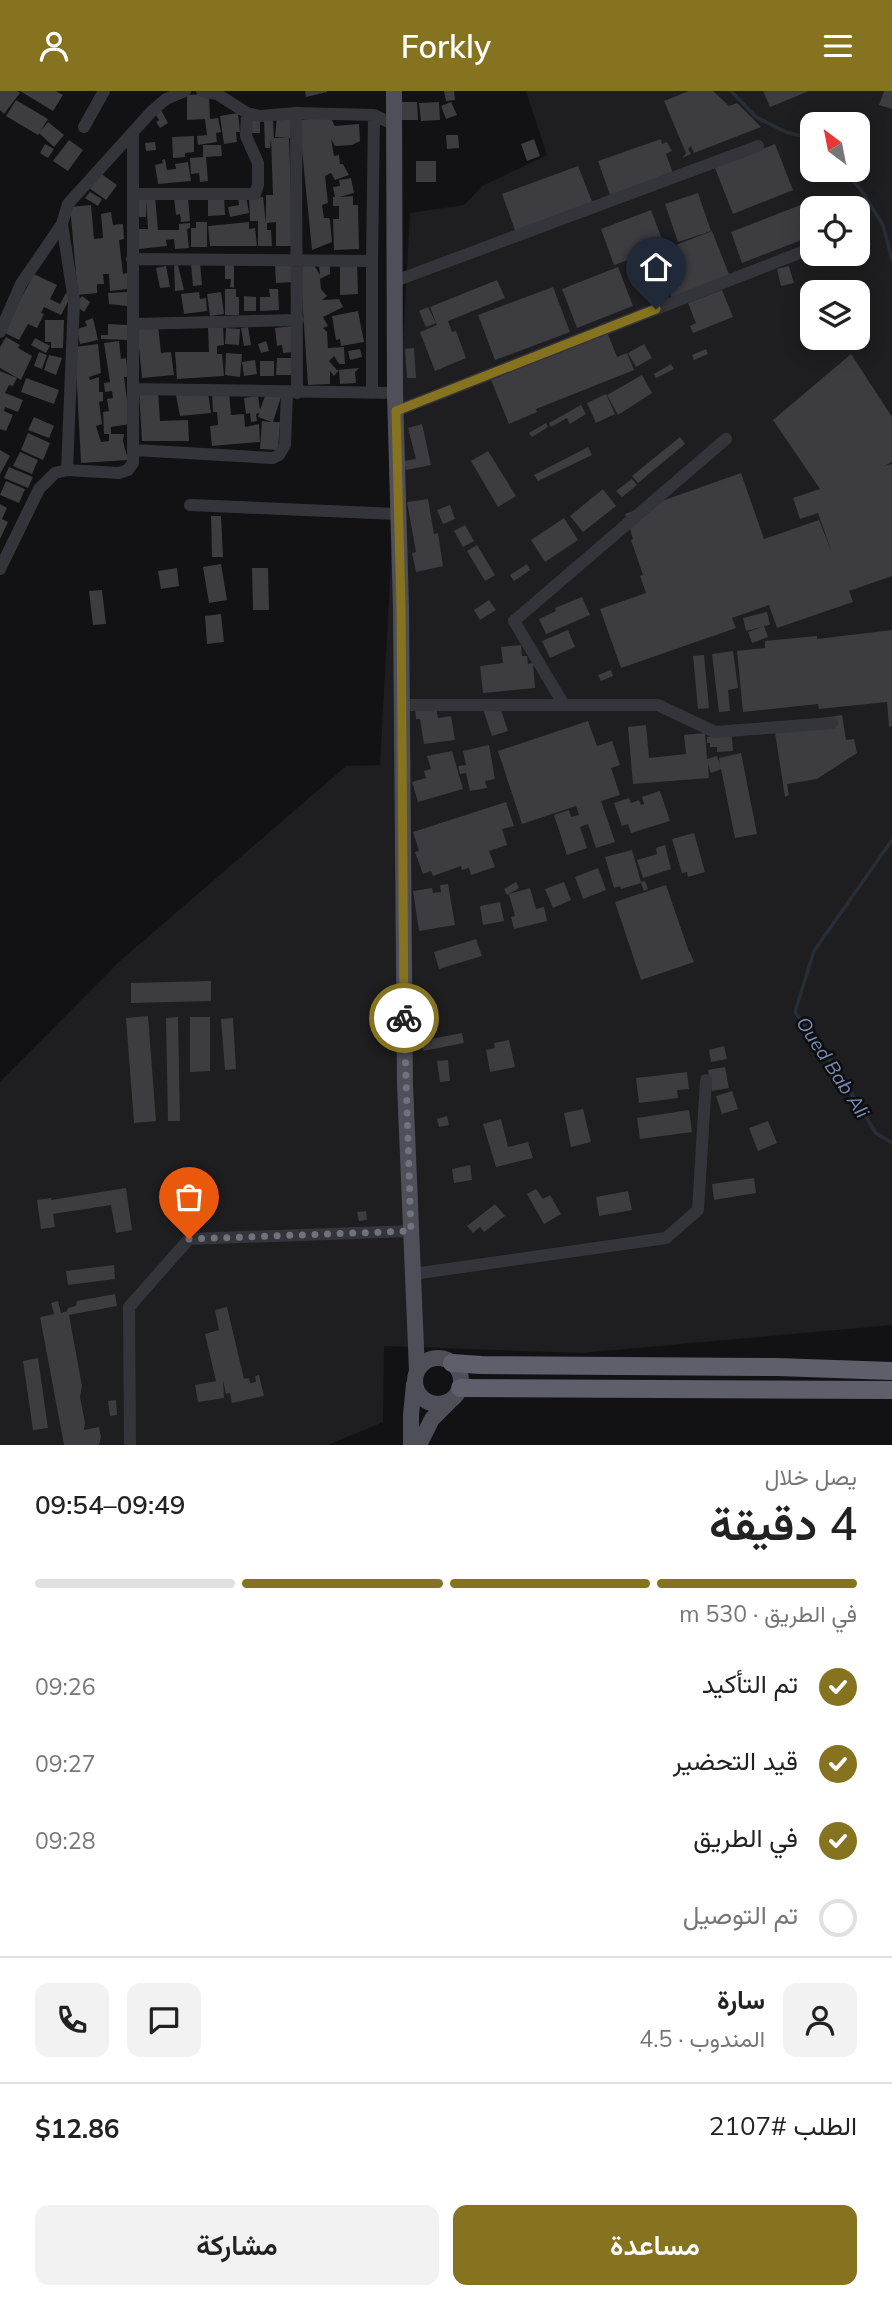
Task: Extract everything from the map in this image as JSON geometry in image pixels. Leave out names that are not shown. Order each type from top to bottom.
[{"type":"highway","points":[[444,1361],[481,1365],[892,1370]]},
{"type":"highway","points":[[455,1395],[892,1390]]},
{"type":"main road","points":[[394,91],[405,1070],[416,1388],[424,1400],[436,1405],[455,1395]]},
{"type":"main road","points":[[414,1324],[422,1344],[459,1371],[455,1395],[432,1419],[419,1445]]},
{"type":"main road","points":[[411,1445],[411,1415],[416,1376],[425,1362],[444,1361]]},
{"type":"street","points":[[84,127],[104,91]]},
{"type":"street","points":[[0,332],[21,283],[62,224],[68,204],[152,111],[166,99],[185,91]]},
{"type":"street","points":[[202,91],[217,94],[247,113],[260,116],[296,113],[374,115],[393,124]]},
{"type":"street","points":[[133,194],[255,194],[258,185],[258,163],[246,136],[247,113]]},
{"type":"street","points":[[134,450],[273,458],[279,455],[285,445],[298,320],[296,113]]},
{"type":"street","points":[[372,393],[374,115]]},
{"type":"street","points":[[0,569],[39,489],[55,473],[67,470],[124,472],[133,463],[133,132]]},
{"type":"street","points":[[396,281],[758,146]]},
{"type":"street","points":[[62,224],[74,300],[67,470]]},
{"type":"street","points":[[396,411],[800,254]]},
{"type":"street","points":[[132,259],[372,261]]},
{"type":"street","points":[[133,324],[298,320]]},
{"type":"street","points":[[135,389],[396,393]]},
{"type":"street","points":[[565,705],[514,621],[726,439]]},
{"type":"street","points":[[190,505],[397,514]]},
{"type":"street","points":[[401,705],[657,705],[715,732],[832,723]]},
{"type":"street","points":[[413,1274],[666,1238],[698,1210],[706,1080]]},
{"type":"street","points":[[130,1445],[130,1307],[189,1239],[411,1231]]},
{"type":"shaded area","points":[[526,91],[892,91],[892,1325],[582,1353],[384,1346],[383,1422],[328,1445],[0,1445],[0,1082],[120,961],[346,766],[380,765],[410,213],[464,205],[482,186],[547,155]]},
{"type":"building","points":[[0,91],[20,93],[4,114],[0,110]]},
{"type":"building","points":[[20,91],[56,91],[63,95],[53,111]]},
{"type":"building","points":[[305,91],[327,91],[327,92],[306,97]]},
{"type":"building","points":[[444,91],[454,91],[455,100],[446,101]]},
{"type":"building","points":[[689,91],[713,91],[729,106],[737,103],[761,127],[694,153],[691,146],[688,149],[691,154],[682,158],[686,153],[664,101]]},
{"type":"building","points":[[763,91],[809,91],[770,107]]},
{"type":"building","points":[[884,91],[892,91],[892,109],[879,105]]},
{"type":"building","points":[[209,94],[210,119],[218,118],[221,132],[216,133],[217,142],[198,145],[197,136],[207,135],[205,119],[187,120],[187,95]]},
{"type":"building","points":[[16,100],[48,119],[38,135],[6,116]]},
{"type":"building","points":[[401,102],[417,102],[418,120],[401,120]]},
{"type":"building","points":[[439,102],[440,120],[421,121],[419,103]]},
{"type":"building","points":[[451,102],[457,115],[446,119],[441,106]]},
{"type":"building","points":[[160,108],[168,123],[160,128],[154,112]]},
{"type":"building","points":[[238,113],[240,132],[236,132],[237,142],[224,144],[220,116]]},
{"type":"building","points":[[277,115],[293,117],[289,138],[293,246],[276,246],[276,222],[267,223],[267,230],[271,230],[272,246],[258,246],[258,221],[250,221],[249,198],[263,197],[266,223],[266,195],[273,195],[271,139],[270,148],[265,148],[264,118],[273,118],[274,142],[274,138],[288,138],[275,137]]},
{"type":"building","points":[[330,117],[335,126],[359,124],[360,141],[352,145],[335,146],[331,139],[334,156],[339,155],[340,164],[343,164],[349,175],[335,180],[331,173],[325,176],[328,203],[322,205],[324,218],[330,220],[332,242],[312,250],[299,120]]},
{"type":"building","points":[[250,118],[260,118],[260,133],[249,133]]},
{"type":"building","points":[[48,122],[64,135],[54,147],[39,133]]},
{"type":"building","points":[[446,135],[458,135],[459,148],[447,149]]},
{"type":"building","points":[[194,136],[194,152],[185,153],[185,157],[173,158],[172,137]]},
{"type":"building","points":[[534,139],[540,156],[527,161],[521,144]]},
{"type":"building","points":[[661,139],[662,144],[667,142],[672,151],[666,154],[673,173],[610,195],[598,161]]},
{"type":"building","points":[[69,140],[83,150],[68,171],[53,161]]},
{"type":"building","points":[[155,142],[156,150],[146,151],[145,143]]},
{"type":"building","points":[[45,144],[54,149],[48,158],[40,153]]},
{"type":"building","points":[[775,144],[793,190],[733,214],[715,168]]},
{"type":"building","points":[[203,145],[221,145],[222,156],[206,157],[208,181],[200,182],[199,173],[191,174],[190,158],[203,157]]},
{"type":"building","points":[[165,159],[167,170],[176,169],[175,164],[188,162],[191,181],[158,184],[155,165],[163,163],[162,160]]},
{"type":"building","points":[[416,161],[436,161],[436,182],[416,182]]},
{"type":"building","points":[[578,166],[593,204],[516,233],[502,194]]},
{"type":"building","points":[[100,173],[117,185],[106,200],[89,188]]},
{"type":"building","points":[[351,178],[354,193],[339,197],[353,196],[353,205],[358,205],[359,249],[334,250],[333,219],[339,219],[339,206],[333,206],[333,187],[340,186],[339,180]]},
{"type":"building","points":[[90,192],[102,199],[98,206],[85,198]]},
{"type":"building","points":[[698,193],[711,231],[678,242],[665,204]]},
{"type":"building","points":[[155,196],[158,230],[179,230],[179,224],[190,223],[190,228],[187,229],[189,248],[175,249],[174,239],[166,240],[167,246],[139,249],[138,229],[148,229],[146,200],[146,217],[138,217],[139,197]]},
{"type":"building","points":[[246,196],[249,213],[230,217],[228,207],[239,205],[238,198]]},
{"type":"building","points":[[188,197],[190,221],[181,222],[180,214],[176,215],[174,198]]},
{"type":"building","points":[[224,197],[225,215],[208,216],[208,198]]},
{"type":"building","points":[[91,205],[94,239],[103,238],[101,214],[111,212],[113,225],[123,224],[124,239],[119,240],[123,274],[127,273],[128,289],[110,291],[109,274],[103,274],[104,284],[97,284],[97,293],[78,295],[70,207]]},
{"type":"building","points":[[800,205],[800,241],[742,263],[731,232]]},
{"type":"building","points":[[651,210],[665,247],[614,265],[601,229]]},
{"type":"building","points":[[196,222],[207,222],[207,247],[191,247],[191,228],[196,228]]},
{"type":"building","points":[[249,222],[249,229],[255,228],[257,246],[210,246],[208,226]]},
{"type":"building","points":[[712,231],[730,277],[672,299],[655,253]]},
{"type":"building","points":[[340,262],[357,262],[358,294],[340,295]]},
{"type":"building","points":[[200,263],[202,285],[193,286],[191,264]]},
{"type":"building","points":[[330,264],[330,274],[320,279],[321,289],[327,296],[322,300],[339,299],[343,307],[323,317],[328,326],[323,328],[327,332],[328,348],[344,347],[345,364],[339,364],[334,356],[329,361],[337,370],[359,368],[355,372],[356,383],[340,384],[339,370],[334,376],[330,371],[330,384],[308,385],[300,266],[314,265],[320,275],[319,265]]},
{"type":"building","points":[[178,265],[184,290],[175,291],[174,266]]},
{"type":"building","points":[[225,265],[234,265],[234,288],[230,287],[231,279],[225,279]]},
{"type":"building","points":[[292,265],[293,282],[276,283],[275,266]]},
{"type":"building","points":[[166,266],[170,287],[160,288],[156,268]]},
{"type":"building","points":[[789,266],[794,283],[781,286],[777,269]]},
{"type":"building","points":[[618,267],[633,306],[577,328],[562,289]]},
{"type":"building","points":[[34,274],[57,285],[50,299],[60,304],[66,293],[71,296],[61,315],[44,307],[41,313],[44,314],[37,328],[28,324],[19,340],[3,332]]},
{"type":"building","points":[[497,280],[505,298],[448,321],[452,332],[456,331],[466,358],[435,371],[420,332],[437,325],[430,307]]},
{"type":"building","points":[[553,287],[570,332],[495,360],[478,315]]},
{"type":"building","points":[[225,289],[236,289],[239,315],[225,315]]},
{"type":"building","points":[[269,289],[278,289],[279,310],[260,311],[260,297],[270,297]]},
{"type":"building","points":[[722,290],[733,317],[693,333],[690,326],[696,323],[688,303]]},
{"type":"building","points":[[127,292],[127,306],[109,304],[108,293]]},
{"type":"building","points":[[199,292],[200,299],[206,298],[207,311],[184,314],[181,294]]},
{"type":"building","points":[[221,292],[224,314],[210,316],[207,294]]},
{"type":"building","points":[[82,296],[90,302],[84,312],[75,305]]},
{"type":"building","points":[[244,296],[256,297],[256,311],[244,311]]},
{"type":"building","points":[[428,307],[436,323],[426,327],[419,311]]},
{"type":"building","points":[[358,311],[364,342],[341,346],[340,339],[336,340],[332,316]]},
{"type":"building","points":[[93,318],[98,340],[80,344],[77,329],[87,326],[85,321]]},
{"type":"building","points":[[45,320],[64,320],[63,348],[51,348],[51,342],[45,342]]},
{"type":"building","points":[[108,324],[128,325],[127,340],[101,339],[101,335],[108,335]]},
{"type":"building","points":[[158,325],[161,353],[171,352],[174,375],[142,378],[137,327]]},
{"type":"building","points":[[292,326],[295,352],[283,353],[282,345],[277,346],[275,328]]},
{"type":"building","points":[[223,327],[224,345],[217,346],[217,354],[222,354],[224,376],[177,379],[175,352],[209,352],[208,328]]},
{"type":"building","points":[[248,327],[251,345],[244,346],[241,328]]},
{"type":"building","points":[[226,328],[240,329],[239,345],[225,344]]},
{"type":"building","points":[[607,332],[617,357],[627,353],[634,370],[536,409],[537,412],[509,424],[491,380]]},
{"type":"building","points":[[6,337],[32,356],[21,380],[0,368],[0,347]]},
{"type":"building","points":[[35,338],[50,346],[46,353],[31,345]]},
{"type":"building","points":[[119,341],[121,359],[126,358],[128,377],[124,377],[130,424],[111,427],[111,434],[124,434],[128,460],[81,463],[75,347],[98,344],[101,373],[89,377],[90,380],[99,377],[99,392],[103,392],[103,401],[99,402],[102,424],[96,426],[101,442],[109,441],[109,434],[104,434],[103,412],[109,411],[107,399],[113,398],[112,391],[105,392],[104,383],[110,382],[104,343]]},
{"type":"building","points":[[266,341],[269,351],[261,353],[258,344]]},
{"type":"building","points":[[644,344],[652,358],[636,367],[628,353]]},
{"type":"building","points":[[414,348],[416,378],[407,378],[405,349]]},
{"type":"building","points":[[360,349],[362,357],[350,360],[348,351]]},
{"type":"building","points":[[706,349],[708,354],[694,360],[692,355]]},
{"type":"building","points":[[39,352],[47,355],[42,369],[34,366]]},
{"type":"building","points":[[226,353],[242,354],[240,377],[225,375]]},
{"type":"building","points":[[851,354],[892,417],[892,462],[884,466],[892,464],[892,576],[849,591],[853,602],[777,628],[769,605],[732,618],[736,628],[621,668],[600,609],[646,593],[625,514],[741,473],[764,539],[819,520],[832,553],[818,513],[800,519],[793,498],[820,489],[773,420]]},
{"type":"building","points":[[49,355],[62,358],[56,375],[44,370]]},
{"type":"building","points":[[277,358],[293,358],[292,375],[276,375]]},
{"type":"building","points":[[255,360],[257,374],[244,376],[242,362]]},
{"type":"building","points":[[260,361],[274,361],[274,376],[260,376]]},
{"type":"building","points":[[671,364],[674,369],[656,378],[654,374]]},
{"type":"building","points":[[0,371],[17,378],[5,393],[23,400],[18,412],[5,407],[4,411],[13,415],[6,431],[0,429]]},
{"type":"building","points":[[642,375],[652,393],[618,415],[607,395]]},
{"type":"building","points":[[26,378],[59,390],[54,404],[21,392]]},
{"type":"building","points":[[158,391],[160,421],[188,420],[189,441],[142,441],[139,392]]},
{"type":"building","points":[[208,392],[211,413],[180,416],[176,395]]},
{"type":"building","points":[[229,392],[231,415],[244,414],[245,427],[259,424],[260,442],[212,446],[210,426],[218,425],[217,412],[213,412],[212,393]]},
{"type":"building","points":[[266,393],[281,397],[273,422],[280,422],[278,450],[260,449],[262,421],[272,422],[258,417],[259,413],[256,414],[257,421],[251,422],[250,413],[246,414],[244,398],[258,396],[260,410]]},
{"type":"building","points":[[606,394],[615,414],[596,423],[587,403]]},
{"type":"building","points":[[581,405],[586,414],[570,424],[567,418],[551,427],[549,423]]},
{"type":"building","points":[[34,417],[54,426],[49,438],[28,430]]},
{"type":"building","points":[[546,423],[548,427],[532,437],[529,433]]},
{"type":"building","points":[[422,424],[431,465],[406,470],[404,461],[416,459],[408,428]]},
{"type":"building","points":[[28,433],[50,443],[43,460],[21,450]]},
{"type":"building","points":[[680,437],[685,444],[638,483],[632,476]]},
{"type":"building","points":[[588,447],[592,455],[538,481],[534,475]]},
{"type":"building","points":[[0,450],[10,456],[0,474]]},
{"type":"building","points":[[488,451],[516,496],[498,507],[471,461]]},
{"type":"building","points":[[20,452],[38,460],[32,474],[13,466]]},
{"type":"building","points":[[9,467],[33,477],[28,488],[4,478]]},
{"type":"building","points":[[632,479],[637,485],[622,497],[616,491]]},
{"type":"building","points":[[6,481],[25,489],[19,503],[0,495]]},
{"type":"building","points":[[603,489],[616,506],[583,532],[570,516]]},
{"type":"building","points":[[428,499],[434,534],[438,533],[443,566],[416,572],[412,553],[416,552],[407,502]]},
{"type":"building","points":[[0,504],[7,508],[2,519],[8,522],[0,539]]},
{"type":"building","points":[[450,505],[455,519],[443,524],[437,510]]},
{"type":"building","points":[[211,516],[221,516],[223,557],[212,557]]},
{"type":"building","points":[[564,518],[578,540],[545,562],[531,540]]},
{"type":"building","points":[[465,525],[474,541],[463,547],[454,531]]},
{"type":"building","points":[[477,545],[495,575],[485,581],[467,551]]},
{"type":"building","points":[[221,564],[227,600],[209,603],[203,567]]},
{"type":"building","points":[[527,564],[530,570],[514,581],[510,575]]},
{"type":"building","points":[[177,568],[179,586],[161,589],[158,571]]},
{"type":"building","points":[[252,568],[268,568],[269,610],[253,610]]},
{"type":"building","points":[[102,590],[106,624],[93,625],[89,591]]},
{"type":"building","points":[[582,597],[590,615],[546,634],[539,619],[556,611],[555,608]]},
{"type":"building","points":[[489,600],[496,610],[480,620],[474,610]]},
{"type":"building","points":[[767,612],[770,625],[764,626],[768,637],[752,643],[748,632],[762,627],[746,631],[743,618]]},
{"type":"building","points":[[221,614],[224,642],[207,644],[205,616]]},
{"type":"building","points":[[568,630],[575,647],[550,658],[542,641]]},
{"type":"building","points":[[892,630],[892,726],[889,727],[887,702],[819,709],[818,704],[743,712],[737,651],[765,648],[765,641],[817,636],[817,639]]},
{"type":"building","points":[[521,645],[522,656],[527,656],[528,664],[533,663],[535,688],[483,693],[480,666],[503,663],[501,647]]},
{"type":"building","points":[[733,651],[738,688],[728,690],[730,711],[719,712],[712,654]]},
{"type":"building","points":[[704,655],[709,708],[698,709],[693,656]]},
{"type":"building","points":[[611,670],[613,676],[601,681],[598,675]]},
{"type":"building","points":[[499,704],[508,731],[492,736],[483,709]]},
{"type":"building","points":[[436,707],[438,718],[451,716],[455,740],[424,744],[420,719],[416,719],[415,711]]},
{"type":"building","points":[[842,715],[846,740],[854,739],[857,753],[817,779],[787,784],[789,795],[785,797],[774,726]]},
{"type":"building","points":[[588,721],[597,746],[612,741],[620,765],[611,768],[620,795],[601,801],[615,842],[596,848],[588,824],[580,827],[587,848],[567,855],[554,815],[569,810],[571,817],[579,815],[576,806],[522,824],[498,751]]},
{"type":"building","points":[[646,725],[649,758],[686,754],[684,735],[705,733],[707,759],[717,756],[720,765],[719,758],[741,753],[757,834],[735,838],[721,769],[711,773],[708,764],[709,778],[633,784],[628,727]]},
{"type":"building","points":[[731,726],[733,751],[717,752],[717,747],[710,747],[707,737]]},
{"type":"building","points":[[489,745],[495,779],[485,781],[487,788],[470,791],[466,773],[460,774],[458,766],[466,765],[463,751]]},
{"type":"building","points":[[452,751],[463,789],[418,802],[412,782],[426,778],[424,771],[431,769],[427,756]]},
{"type":"building","points":[[660,791],[670,821],[631,833],[628,824],[622,826],[614,803],[629,798],[631,803],[639,800],[641,805],[644,804],[642,797]]},
{"type":"building","points":[[506,802],[514,826],[502,829],[507,845],[489,851],[495,867],[471,875],[469,868],[462,870],[461,866],[433,876],[431,871],[423,874],[415,852],[419,851],[413,832]]},
{"type":"building","points":[[694,833],[705,872],[688,877],[687,872],[682,873],[672,839]]},
{"type":"building","points":[[665,845],[671,869],[643,878],[637,860],[657,854],[656,848]]},
{"type":"building","points":[[632,850],[641,882],[645,881],[648,889],[644,891],[641,883],[621,889],[620,886],[614,888],[605,857]]},
{"type":"building","points":[[598,868],[606,890],[583,899],[575,877]]},
{"type":"building","points":[[516,882],[519,888],[507,895],[504,889]]},
{"type":"building","points":[[564,882],[571,900],[553,908],[545,889]]},
{"type":"building","points":[[448,884],[455,925],[419,931],[413,891],[432,888],[433,893],[441,892],[440,885]]},
{"type":"building","points":[[666,885],[694,962],[641,980],[615,902]]},
{"type":"building","points":[[530,888],[536,909],[544,907],[547,921],[514,929],[511,917],[515,916],[509,894]]},
{"type":"building","points":[[500,902],[504,921],[483,925],[480,906]]},
{"type":"building","points":[[476,939],[482,956],[439,969],[434,952]]},
{"type":"building","points":[[211,981],[211,1001],[131,1003],[131,983]]},
{"type":"building","points":[[148,1016],[156,1121],[134,1123],[126,1018]]},
{"type":"building","points":[[178,1017],[180,1121],[168,1121],[166,1018]]},
{"type":"building","points":[[190,1017],[210,1017],[210,1071],[190,1072]]},
{"type":"building","points":[[233,1018],[236,1069],[225,1070],[221,1019]]},
{"type":"building","points":[[462,1033],[464,1043],[423,1051],[421,1041]]},
{"type":"building","points":[[509,1040],[515,1067],[490,1072],[486,1050],[495,1048],[494,1043]]},
{"type":"building","points":[[724,1046],[727,1059],[711,1062],[709,1050]]},
{"type":"building","points":[[448,1060],[450,1081],[440,1082],[437,1061]]},
{"type":"building","points":[[725,1067],[729,1088],[712,1091],[708,1070]]},
{"type":"building","points":[[687,1072],[689,1089],[677,1090],[678,1098],[639,1103],[636,1078]]},
{"type":"building","points":[[732,1091],[738,1109],[722,1114],[716,1096]]},
{"type":"building","points":[[583,1109],[591,1142],[571,1147],[564,1113]]},
{"type":"building","points":[[689,1110],[692,1132],[640,1139],[637,1118]]},
{"type":"building","points":[[447,1116],[449,1125],[439,1127],[437,1119]]},
{"type":"building","points":[[501,1119],[508,1147],[528,1142],[533,1158],[496,1167],[483,1124]]},
{"type":"building","points":[[768,1121],[777,1143],[758,1151],[749,1128]]},
{"type":"building","points":[[470,1165],[472,1180],[454,1183],[452,1169]]},
{"type":"building","points":[[754,1178],[756,1193],[714,1200],[712,1184]]},
{"type":"building","points":[[126,1188],[132,1230],[116,1233],[111,1205],[53,1214],[55,1227],[41,1229],[37,1200]]},
{"type":"building","points":[[536,1189],[543,1199],[550,1195],[561,1214],[544,1224],[527,1194]]},
{"type":"building","points":[[628,1191],[632,1210],[599,1216],[596,1197]]},
{"type":"building","points":[[495,1204],[505,1216],[484,1232],[480,1227],[473,1233],[467,1226]]},
{"type":"building","points":[[366,1211],[367,1220],[359,1221],[357,1212]]},
{"type":"building","points":[[114,1265],[115,1279],[68,1285],[66,1271]]},
{"type":"building","points":[[115,1294],[117,1306],[69,1315],[82,1386],[80,1397],[84,1430],[99,1427],[101,1437],[99,1445],[64,1445],[40,1317],[54,1314],[51,1303],[58,1301],[61,1313],[76,1306],[77,1301]]},
{"type":"building","points":[[227,1307],[244,1379],[249,1378],[250,1383],[256,1382],[255,1376],[259,1375],[264,1396],[232,1403],[230,1393],[226,1394],[223,1380],[224,1398],[198,1402],[195,1385],[216,1381],[205,1334],[219,1330],[215,1310]]},
{"type":"building","points":[[38,1358],[48,1428],[33,1430],[23,1361]]},
{"type":"building","points":[[116,1400],[117,1415],[110,1416],[108,1401]]},
{"type":"waterway","name":"Oued Bab Ali","points":[[731,91],[756,117],[800,136]]},
{"type":"waterway","name":"Oued Bab Ali","points":[[854,182],[883,225],[892,259]]},
{"type":"waterway","name":"Oued Bab Ali","points":[[892,840],[814,951],[795,1012],[838,1072],[876,1133],[892,1143]]},
{"type":"way so far","points":[[189,1239],[411,1231],[404,1018]]},
{"type":"route","points":[[404,1018],[401,608],[396,411],[656,309]]}]
